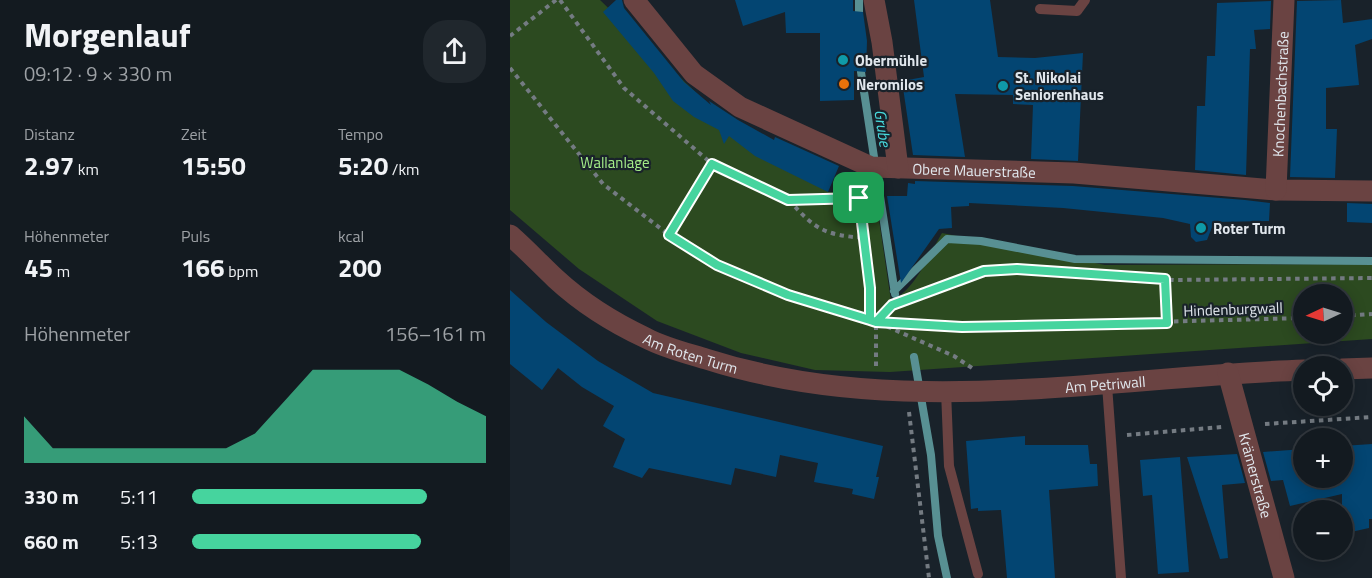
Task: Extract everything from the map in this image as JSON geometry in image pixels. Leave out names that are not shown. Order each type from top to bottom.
[{"type":"street","name":"Obere Mauerstraße","points":[[634,0],[694,74],[740,107],[878,167],[1074,173],[1276,190],[1372,191]]},
{"type":"street","points":[[874,0],[882,42],[878,167]]},
{"type":"street","name":"Knochenbachstraße","points":[[1276,190],[1284,0]]},
{"type":"street","name":"Am Roten Turm","points":[[510,235],[556,280],[595,310],[647,339],[735,369],[787,380],[876,392],[923,392]]},
{"type":"street","points":[[1353,369],[1372,368]]},
{"type":"street","name":"Am Petriwall","points":[[923,392],[1107,385],[1228,373],[1293,370]]},
{"type":"street","name":"Krämerstraße","points":[[1228,373],[1284,578]]},
{"type":"lane","points":[[1040,9],[1077,11],[1085,0]]},
{"type":"lane","points":[[1107,385],[1121,578]]},
{"type":"lane","points":[[923,392],[949,466],[978,574]]},
{"type":"path","points":[[510,36],[555,0]]},
{"type":"path","points":[[560,0],[624,88],[712,164],[788,200],[810,225],[838,236],[865,238]]},
{"type":"path","name":"Hindenburgwall","points":[[510,68],[603,184],[669,235],[717,265],[788,295],[876,322],[954,356],[983,375],[983,390]]},
{"type":"path","points":[[669,235],[712,164]]},
{"type":"path","points":[[870,320],[859,183],[878,167]]},
{"type":"path","points":[[788,200],[859,198]]},
{"type":"path","points":[[876,392],[876,322],[892,305],[984,271],[1017,269],[1165,279],[1372,278]]},
{"type":"path","points":[[1165,279],[1167,323]]},
{"type":"path","points":[[1353,315],[1372,314]]},
{"type":"path","name":"Hindenburgwall","points":[[876,322],[962,327],[1293,318]]},
{"type":"path","points":[[923,392],[929,578]]},
{"type":"green space","name":"Wallanlage","points":[[510,0],[600,0],[748,143],[828,192],[875,193],[891,301],[900,296],[914,280],[942,233],[1105,265],[1372,264],[1372,339],[1353,340],[1353,284],[1293,284],[1293,344],[1299,344],[890,372],[815,370],[741,353],[657,321],[579,269],[510,210]]},
{"type":"building","points":[[616,0],[622,0],[624,8],[684,82],[711,105],[709,101],[774,140],[775,137],[839,166],[828,192],[755,156],[729,136],[724,144],[719,130],[694,117],[673,101],[654,73],[603,12]]},
{"type":"building","points":[[735,0],[853,0],[853,11],[863,12],[867,41],[866,72],[854,71],[854,100],[820,101],[820,33],[786,33],[785,12],[743,26]]},
{"type":"building","name":"St. Nikolai Seniorenhaus","points":[[914,0],[990,0],[998,57],[1035,58],[1083,53],[1078,161],[1031,159],[1033,105],[1013,104],[1013,95],[955,94],[965,157],[913,155],[902,81],[924,77]]},
{"type":"building","points":[[1341,0],[1343,23],[1372,19],[1372,39],[1355,45],[1359,85],[1326,88],[1326,129],[1337,129],[1335,178],[1290,177],[1297,1]]},
{"type":"building","points":[[1271,1],[1270,29],[1254,30],[1256,49],[1250,49],[1246,175],[1195,170],[1197,106],[1205,106],[1207,56],[1215,56],[1217,3]]},
{"type":"building","points":[[915,181],[1073,186],[1245,200],[1270,203],[1269,221],[1214,222],[1207,240],[1196,242],[1191,237],[1190,224],[1163,218],[1063,208],[969,203],[969,206],[951,207],[952,228],[939,229],[901,283],[887,196],[907,196],[908,183],[915,184]]},
{"type":"building","points":[[1347,203],[1372,204],[1372,223],[1347,222]]},
{"type":"building","points":[[510,290],[546,322],[598,361],[653,393],[883,446],[874,499],[852,494],[853,489],[814,482],[818,463],[780,455],[776,477],[735,468],[731,485],[649,468],[642,478],[613,467],[625,439],[603,426],[614,406],[582,387],[558,368],[542,390],[510,364]]},
{"type":"building","points":[[1025,436],[1025,445],[1088,445],[1090,464],[1097,464],[1098,486],[1049,490],[1055,578],[1007,578],[1001,510],[971,509],[966,441]]},
{"type":"building","points":[[1372,444],[1372,519],[1369,519],[1369,528],[1353,532],[1353,500],[1342,500],[1342,494],[1316,500],[1293,500],[1293,505],[1290,506],[1283,480],[1271,481],[1263,452],[1293,450],[1293,488],[1353,488],[1353,445]]},
{"type":"building","points":[[1237,454],[1245,483],[1222,485],[1228,558],[1220,559],[1187,457]]},
{"type":"building","points":[[1180,457],[1189,572],[1158,574],[1152,495],[1143,496],[1140,460]]},
{"type":"waterway","name":"Grube","points":[[859,0],[859,12]]},
{"type":"waterway","name":"Grube","points":[[861,72],[895,294]]},
{"type":"waterway","points":[[894,291],[947,239],[981,241],[1075,259],[1372,261]]},
{"type":"waterway","name":"Grube","points":[[914,357],[931,455],[938,536],[947,578]]},
{"type":"place","name":"Obermühle","points":[[843,60]]},
{"type":"place","name":"Neromilos","points":[[844,84]]},
{"type":"place","name":"St. Nikolai Seniorenhaus","points":[[1003,86]]},
{"type":"place","name":"Roter Turm","points":[[1201,228]]},
{"type":"route","points":[[859,198],[788,200],[712,164],[669,235],[717,265],[788,295],[876,322],[892,305],[942,284],[984,271],[1017,269],[1165,279],[1167,323],[962,327],[876,322],[870,320],[870,288],[859,198]]}]
